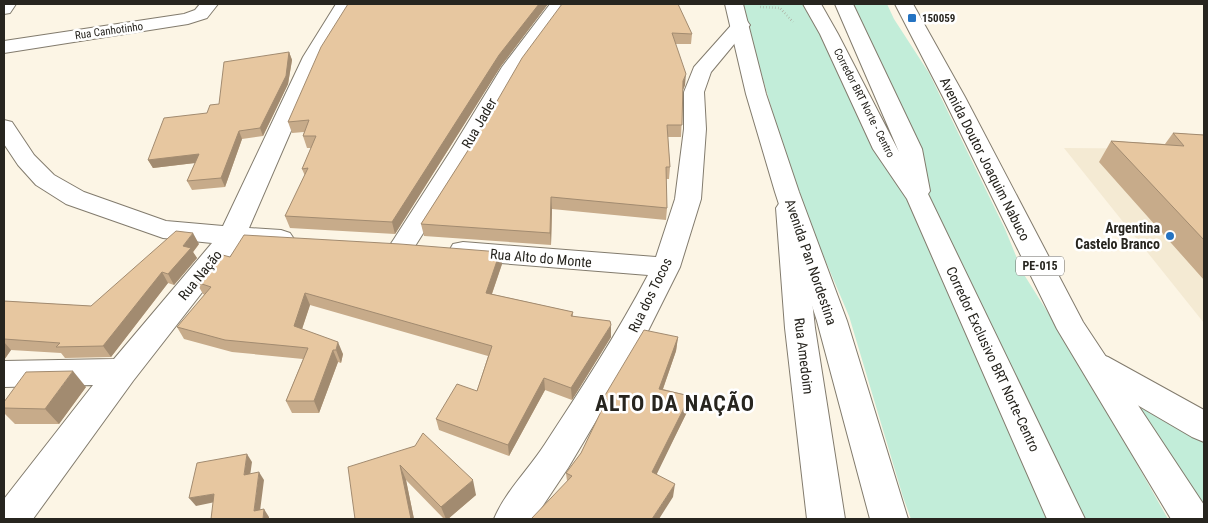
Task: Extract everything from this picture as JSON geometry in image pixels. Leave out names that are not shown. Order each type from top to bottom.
[{"type":"main road","points":[[4,8],[7,4]]},
{"type":"main road","name":"Rua Canhotinho","points":[[4,47],[188,20],[201,14],[209,4]]},
{"type":"main road","name":"Rua Nação","points":[[11,514],[232,236],[313,57],[345,4]]},
{"type":"main road","name":"Rua Jader","points":[[403,245],[462,152],[512,67],[559,4]]},
{"type":"main road","name":"Corredor BRT Norte - Centro","points":[[812,4],[885,149],[919,200]]},
{"type":"main road","name":"Corredor BRT Norte - Centro","points":[[844,4],[908,144],[919,200]]},
{"type":"main road","name":"Avenida Doutor Joaquim Nabuco","points":[[904,4],[954,96],[1072,329],[1192,519]]},
{"type":"main road","name":"Avenida Pan Nordestina","points":[[737,15],[756,94],[787,192],[832,321],[889,519]]},
{"type":"main road","name":"Rua dos Tocos","points":[[513,519],[556,457],[629,339],[666,267],[688,199],[695,129],[694,92],[697,80],[700,71],[737,15]]},
{"type":"main road","points":[[4,129],[26,160],[45,180],[75,198],[163,228],[232,236],[308,240]]},
{"type":"main road","name":"Rua Amedoim","points":[[787,192],[800,328],[825,517]]},
{"type":"main road","name":"Corredor Exclusivo BRT Norte-Centro","points":[[919,200],[1066,519]]},
{"type":"main road","name":"Rua Alto do Monte","points":[[375,243],[666,267]]},
{"type":"main road","points":[[1097,366],[1204,426]]},
{"type":"main road","points":[[4,374],[122,372]]},
{"type":"shaded area","name":"Argentina Castelo Branco","points":[[1064,148],[1204,149],[1204,323]]},
{"type":"green space","points":[[741,4],[807,4],[910,200],[997,395],[1049,519],[911,519],[849,316],[806,215],[789,168]]},
{"type":"green space","points":[[851,4],[887,4],[894,19],[929,73],[1005,229],[1023,273],[1084,370],[1168,519],[1078,519],[1045,448],[919,199]]},
{"type":"green space","points":[[1097,366],[1204,427],[1204,519],[1198,519]]},
{"type":"building","points":[[348,4],[539,4],[499,55],[392,222],[285,216],[308,168],[302,169],[316,136],[303,136],[309,120],[288,122],[321,47]]},
{"type":"building","points":[[562,4],[678,4],[692,34],[672,33],[686,74],[683,81],[682,125],[667,125],[670,167],[666,167],[667,208],[551,197],[550,233],[421,224],[474,141],[522,58]]},
{"type":"building","points":[[289,52],[286,76],[260,128],[239,131],[221,178],[187,181],[199,154],[148,160],[164,118],[207,113],[210,105],[219,104],[224,62]]},
{"type":"building","points":[[1173,133],[1204,135],[1204,240],[1111,141],[1184,146]]},
{"type":"building","points":[[176,231],[193,233],[183,246],[191,248],[168,274],[162,272],[103,346],[56,347],[60,343],[4,339],[4,301],[91,306]]},
{"type":"building","points":[[244,235],[500,252],[486,293],[573,312],[571,316],[610,321],[611,325],[571,388],[544,378],[508,445],[436,419],[457,384],[477,391],[492,346],[305,293],[294,326],[338,342],[336,350],[333,350],[314,401],[286,401],[308,348],[225,340],[177,327],[211,287],[196,282],[219,254],[230,257]]},
{"type":"building","points":[[644,330],[678,337],[659,389],[690,396],[652,472],[675,484],[652,519],[531,519],[572,476],[566,473],[581,453],[607,399],[604,397]]},
{"type":"building","points":[[73,371],[45,409],[4,408],[4,402],[26,372]]},
{"type":"building","points":[[423,433],[473,480],[441,507],[400,465],[411,519],[355,519],[348,467],[415,446]]},
{"type":"building","points":[[247,454],[244,475],[259,472],[254,511],[264,509],[263,519],[211,519],[214,494],[189,498],[197,463]]},
{"type":"place","name":"150059","points":[[912,18]]},
{"type":"place","name":"Argentina Castelo Branco","points":[[1170,236]]},
{"type":"district","name":"ALTO DA NAÇÃO","points":[[675,403]]}]
